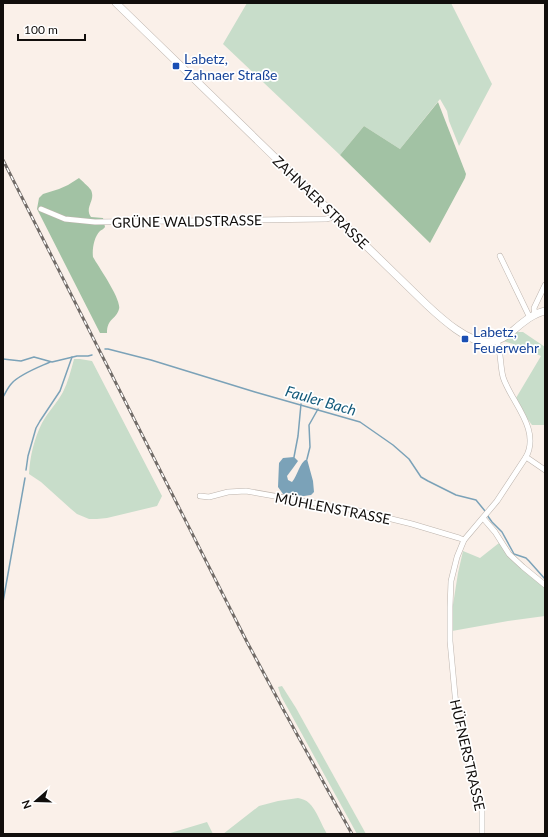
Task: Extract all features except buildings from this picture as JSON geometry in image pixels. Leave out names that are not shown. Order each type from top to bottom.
[{"type":"main road","name":"ZAHNAER STRASSE","points":[[116,3],[432,310],[464,334],[478,340],[488,342],[497,340]]},
{"type":"main road","points":[[497,340],[508,334],[532,316],[545,311]]},
{"type":"street","name":"GRÜNE WALDSTRASSE","points":[[41,209],[66,220],[95,222],[326,219],[334,215]]},
{"type":"street","points":[[500,256],[532,316]]},
{"type":"street","points":[[532,316],[534,308],[545,285]]},
{"type":"street","name":"HÜFNERSTRASSE","points":[[482,834],[482,806],[468,760],[457,714],[450,652],[449,617],[451,581],[457,557],[464,540],[501,496],[530,449],[531,440],[529,430],[505,381],[502,372],[499,344],[497,340]]},
{"type":"street","points":[[526,457],[545,470]]},
{"type":"street","name":"MÜHLENSTRASSE","points":[[200,496],[209,497],[228,492],[246,491],[359,511],[404,522],[464,540]]},
{"type":"street","points":[[484,517],[509,554],[545,585]]},
{"type":"green space","points":[[247,3],[451,3],[492,84],[459,146],[449,121],[447,111],[440,99],[400,149],[364,126],[340,155],[223,44]]},
{"type":"green space","points":[[438,102],[466,174],[430,243],[340,155],[364,126],[400,149]]},
{"type":"green space","points":[[79,178],[91,190],[92,197],[89,213],[91,217],[103,218],[105,227],[96,236],[93,247],[93,257],[117,298],[119,305],[118,313],[108,324],[107,333],[100,333],[37,209],[39,198],[43,194],[68,185]]},
{"type":"green space","points":[[516,332],[523,332],[545,347],[545,425],[532,425],[516,398],[541,356],[503,341]]},
{"type":"green space","points":[[74,359],[92,361],[162,496],[157,506],[107,518],[89,519],[77,514],[41,482],[29,474],[31,454],[37,435],[44,419],[63,392]]},
{"type":"green space","points":[[499,543],[545,587],[545,616],[452,631],[452,611],[463,551],[480,558]]},
{"type":"green space","points":[[282,686],[296,708],[366,834],[357,834],[281,696],[278,687]]},
{"type":"green space","points":[[298,798],[307,801],[312,806],[327,834],[223,834],[259,806]]},
{"type":"green space","points":[[207,822],[213,834],[167,834]]},
{"type":"water","points":[[294,457],[298,461],[287,476],[288,480],[292,482],[300,466],[307,459],[313,481],[314,492],[311,495],[297,497],[283,494],[278,487],[279,463],[283,458]]},
{"type":"waterway","name":"Fauler Bach","points":[[105,349],[151,360],[360,422],[393,445],[409,459],[421,477],[456,495],[476,500],[485,511]]},
{"type":"waterway","name":"Fauler Bach","points":[[3,359],[21,361],[34,357],[52,362],[77,356],[92,355]]},
{"type":"waterway","points":[[26,470],[28,456],[36,428],[60,391],[72,357]]},
{"type":"waterway","points":[[3,397],[9,386],[15,380],[50,362]]},
{"type":"waterway","points":[[294,457],[298,436],[301,404]]},
{"type":"waterway","points":[[307,459],[310,447],[309,425],[318,409]]},
{"type":"waterway","points":[[3,602],[25,478]]},
{"type":"waterway","name":"Fauler Bach","points":[[487,515],[502,532],[514,554],[526,558],[545,579]]},
{"type":"railway","points":[[3,160],[247,642],[352,834]]},
{"type":"place","name":"Labetz, Zahnaer Straße","points":[[176,66]]},
{"type":"place","name":"Labetz, Feuerwehr","points":[[465,339]]}]
